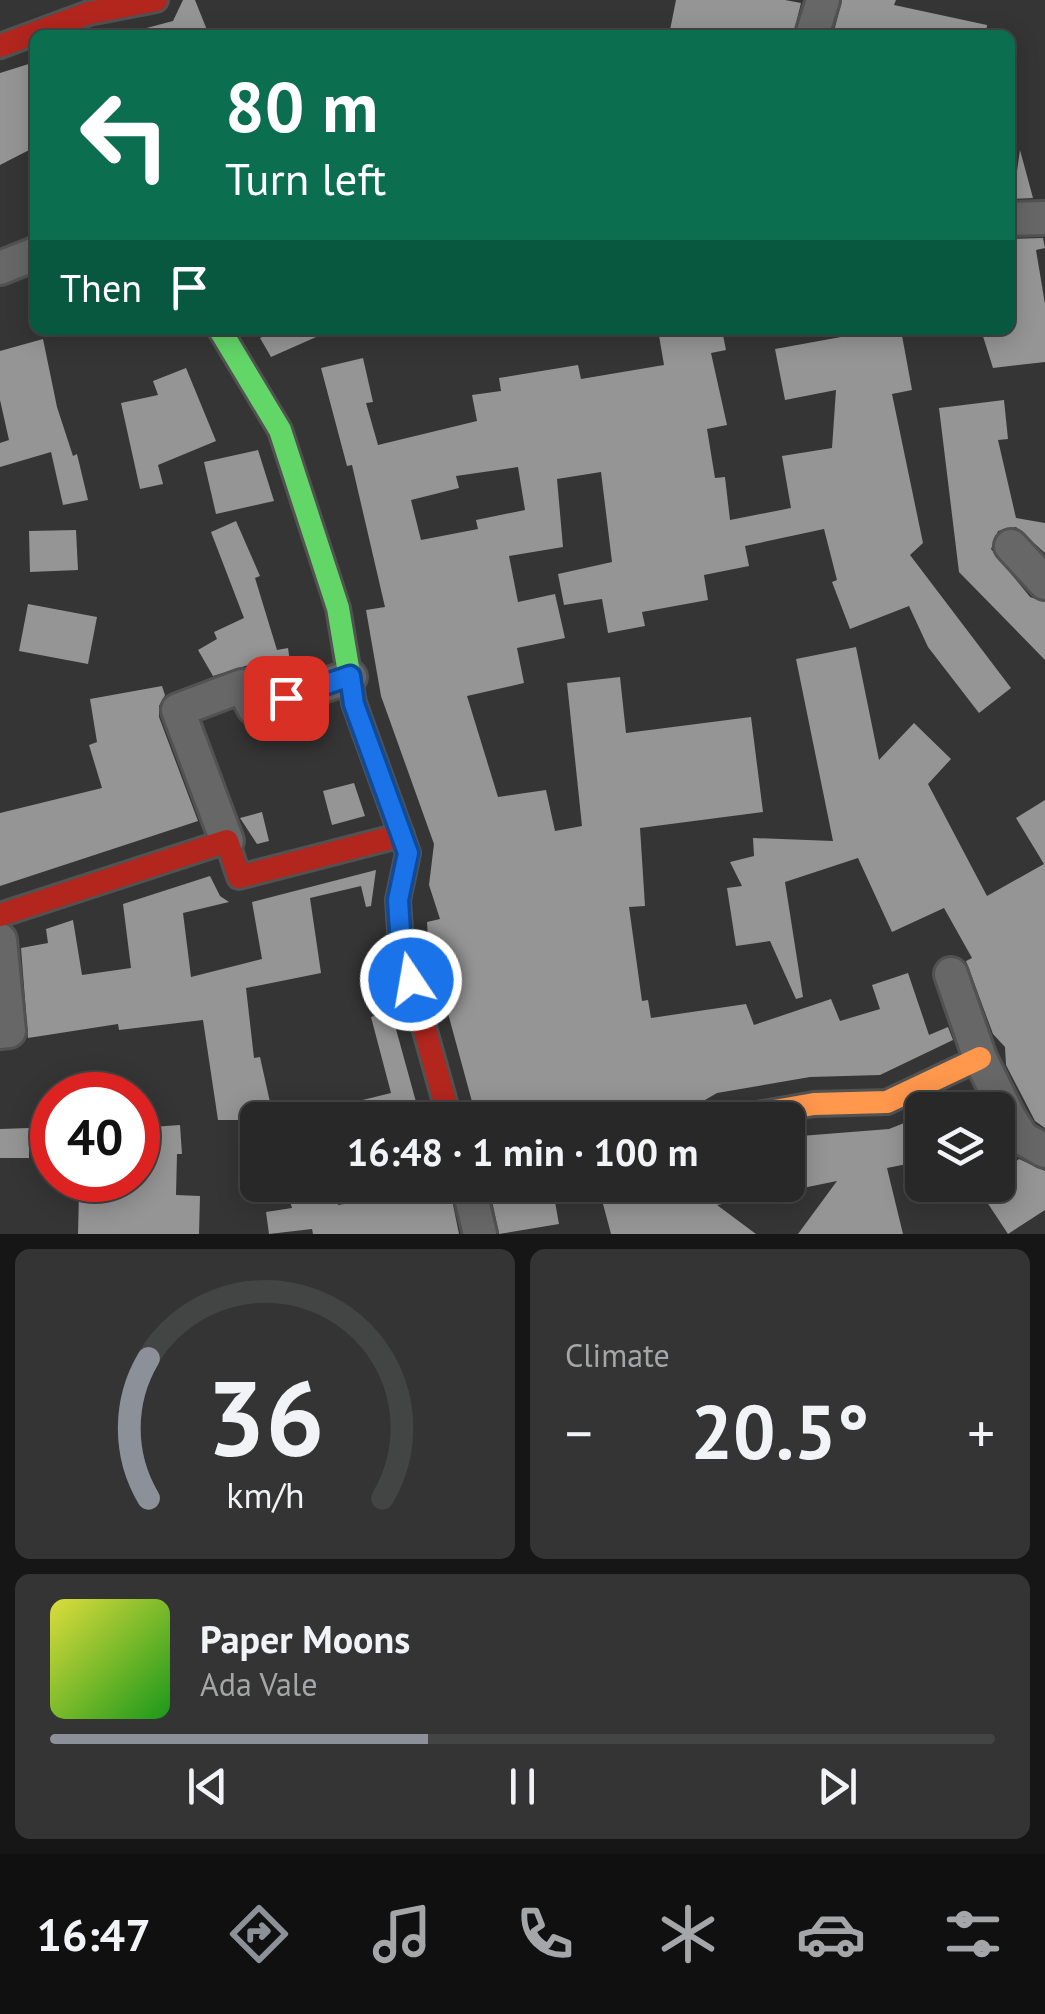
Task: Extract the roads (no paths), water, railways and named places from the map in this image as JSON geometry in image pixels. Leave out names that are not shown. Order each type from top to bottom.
[{"type":"street","points":[[47,30],[156,0]]},
{"type":"street","points":[[814,30],[823,0]]},
{"type":"street","points":[[0,46],[30,36]]},
{"type":"street","points":[[1015,219],[1045,218]]},
{"type":"street","points":[[0,268],[30,256]]},
{"type":"street","points":[[223,335],[280,430],[338,608],[354,704],[408,853],[398,900],[401,946],[445,1102]]},
{"type":"street","points":[[1011,546],[1045,583]]},
{"type":"street","points":[[350,676],[254,708],[242,686],[178,710],[239,876],[402,835]]},
{"type":"street","points":[[0,915],[228,841]]},
{"type":"street","points":[[0,940],[9,1031],[0,1032]]},
{"type":"street","points":[[951,974],[980,1058],[1022,1138],[1045,1151]]},
{"type":"street","points":[[805,1106],[887,1102],[980,1058]]},
{"type":"street","points":[[472,1202],[480,1234]]}]
